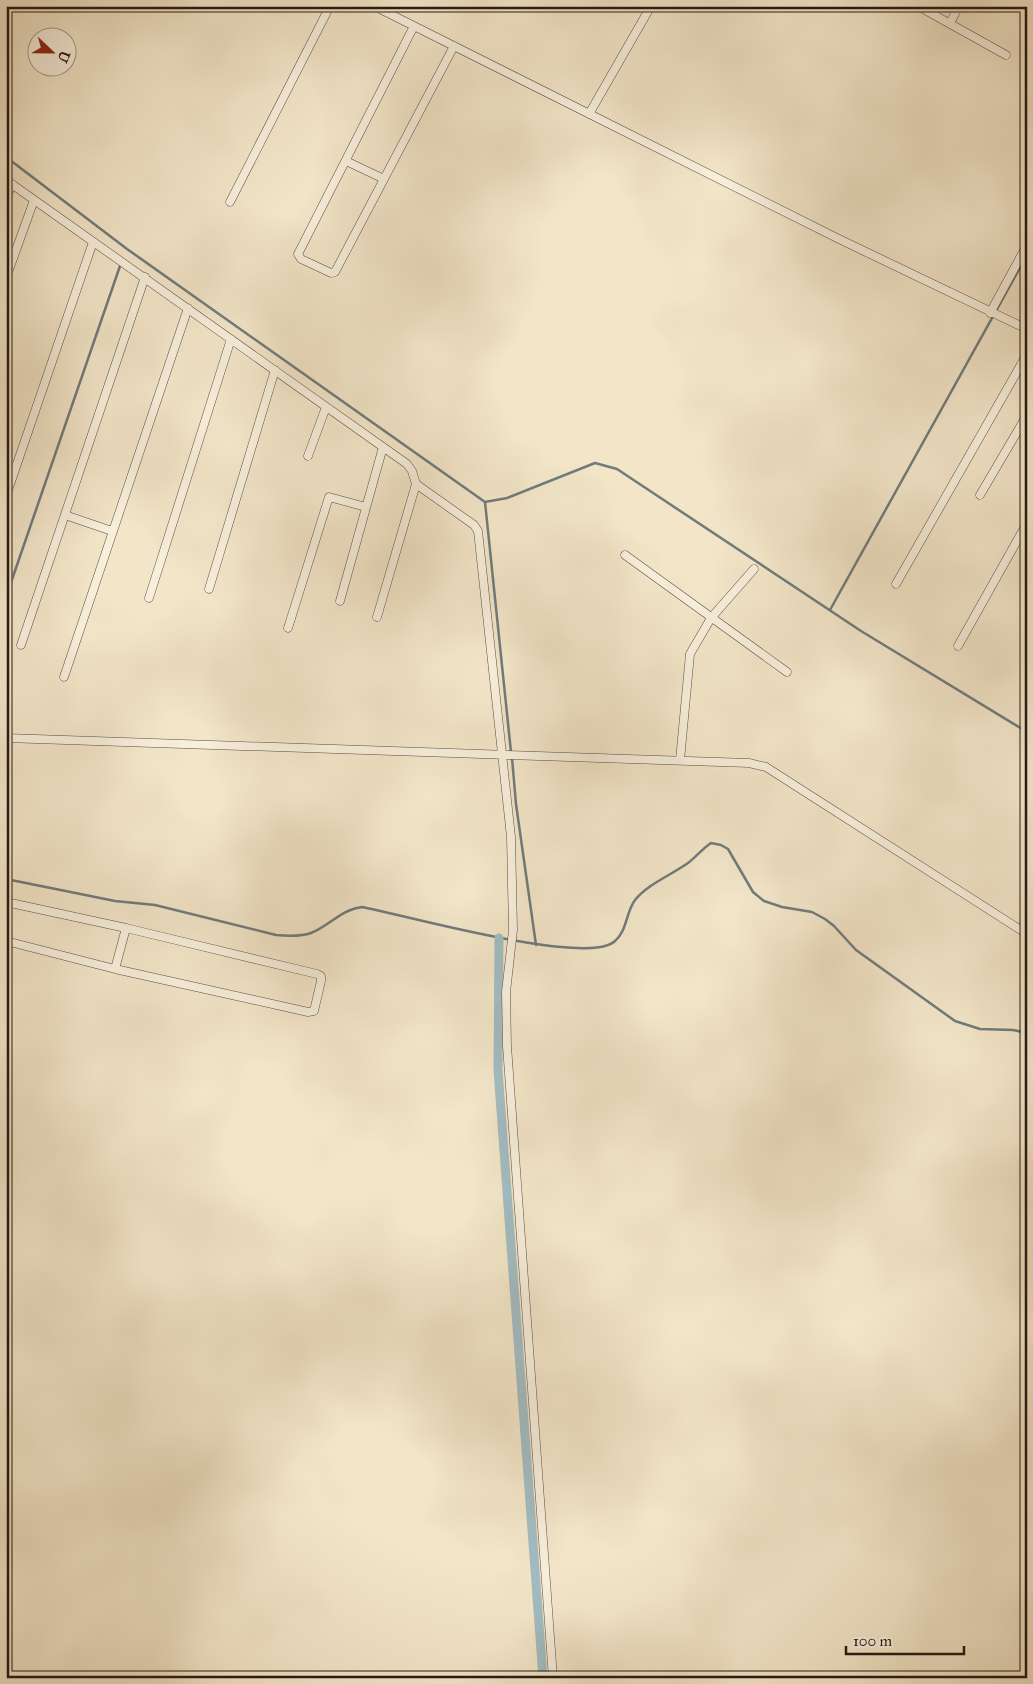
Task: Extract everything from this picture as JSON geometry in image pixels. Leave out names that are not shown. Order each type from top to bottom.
[{"type":"street","points":[[230,202],[330,6]]},
{"type":"street","points":[[374,6],[839,239],[945,288],[993,314],[1027,329]]},
{"type":"street","points":[[589,114],[651,6]]},
{"type":"street","points":[[918,6],[1006,55]]},
{"type":"street","points":[[950,23],[959,6]]},
{"type":"street","points":[[414,26],[298,254],[301,259],[331,273],[335,272],[454,46]]},
{"type":"street","points":[[346,161],[384,179]]},
{"type":"street","points":[[6,199],[9,182],[407,464],[412,471],[416,484],[378,616]]},
{"type":"street","points":[[6,278],[34,200]]},
{"type":"street","points":[[6,496],[93,242]]},
{"type":"street","points":[[993,314],[1027,245]]},
{"type":"street","points":[[21,645],[145,277]]},
{"type":"street","points":[[64,677],[188,308]]},
{"type":"street","points":[[149,598],[231,338]]},
{"type":"street","points":[[896,584],[1027,354]]},
{"type":"street","points":[[209,589],[275,370]]},
{"type":"street","points":[[308,456],[326,407]]},
{"type":"street","points":[[980,495],[1027,415]]},
{"type":"street","points":[[340,601],[383,447]]},
{"type":"street","points":[[416,484],[474,526],[479,536],[504,755],[510,828],[513,930],[506,992],[507,1046],[553,1678]]},
{"type":"street","points":[[288,628],[329,497],[366,507]]},
{"type":"street","points":[[65,515],[112,531]]},
{"type":"street","points":[[958,646],[1027,523]]},
{"type":"street","points":[[625,555],[787,672]]},
{"type":"street","points":[[680,760],[690,654],[711,618],[754,568]]},
{"type":"street","points":[[6,738],[749,762],[766,767],[1027,934]]},
{"type":"street","points":[[6,902],[126,928],[317,974],[321,976],[322,981],[314,1011],[312,1012],[115,968],[6,941]]},
{"type":"street","points":[[115,968],[126,928]]},
{"type":"waterway","points":[[6,157],[127,249],[485,502],[511,752]]},
{"type":"waterway","points":[[830,610],[1027,255]]},
{"type":"waterway","points":[[6,597],[120,266]]},
{"type":"waterway","points":[[485,502],[507,498],[595,463],[617,469],[861,631],[1027,732]]},
{"type":"waterway","points":[[512,758],[516,804],[536,945]]},
{"type":"waterway","points":[[6,879],[115,901],[155,905],[276,935],[298,936],[311,933],[342,914],[362,907],[494,937],[534,944],[570,948],[598,947],[615,941],[619,937],[632,905],[640,894],[688,863],[711,843],[728,849],[753,892],[764,901],[782,907],[812,912],[825,919],[856,950],[955,1021],[980,1029],[1013,1030],[1027,1033]]},
{"type":"waterway","points":[[499,938],[498,1070],[543,1678]]}]
